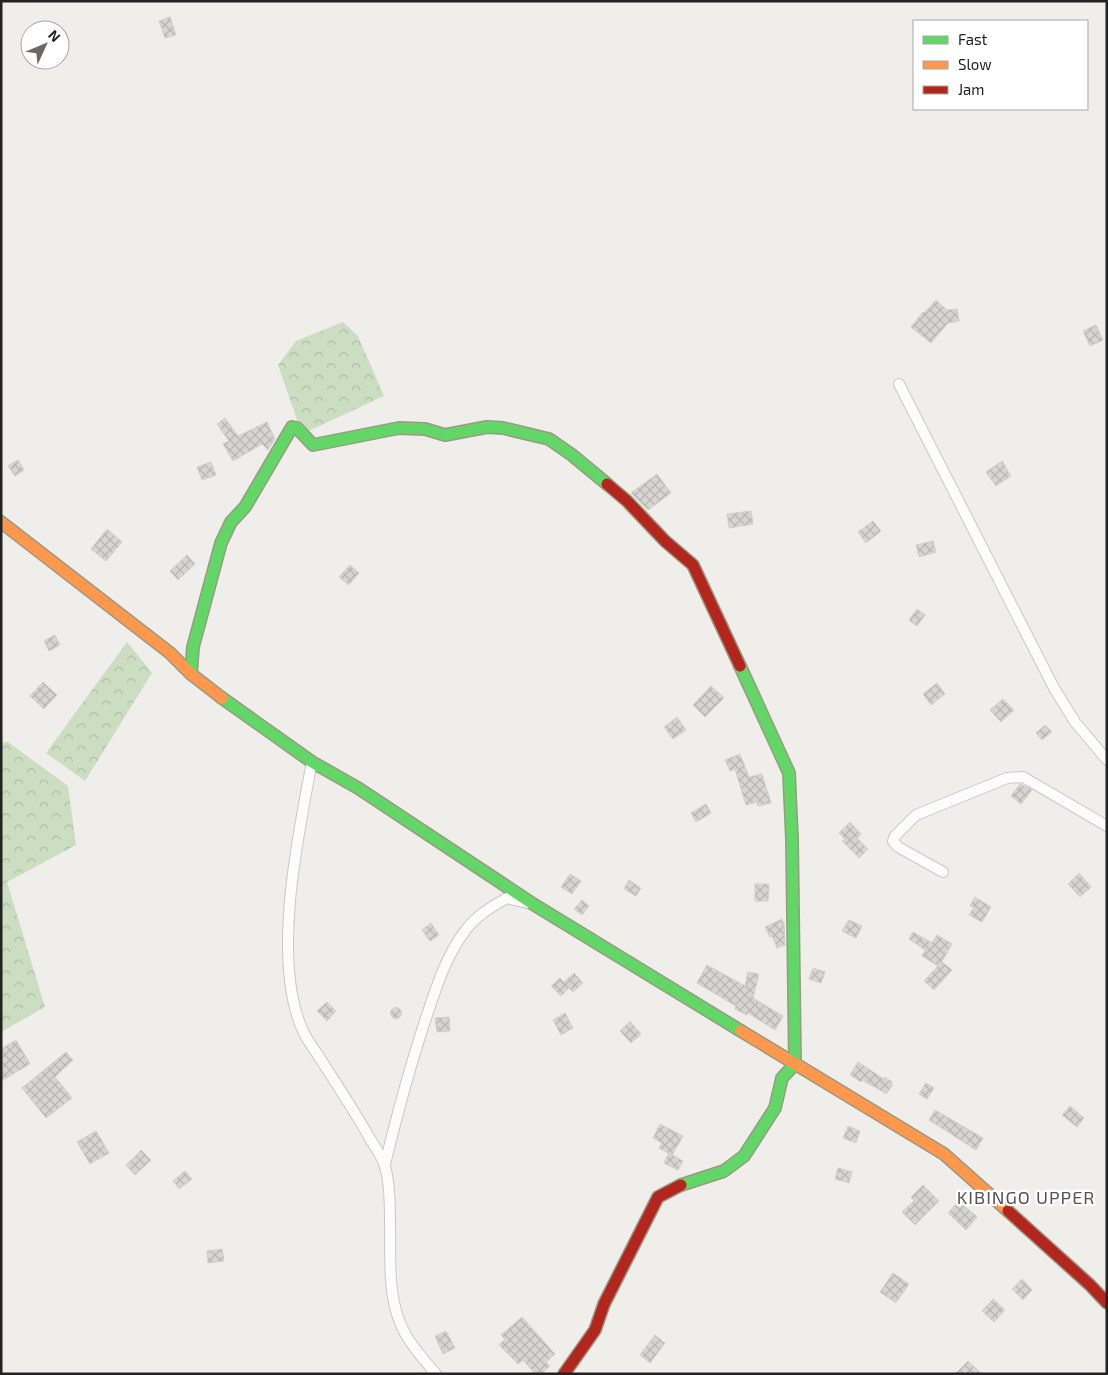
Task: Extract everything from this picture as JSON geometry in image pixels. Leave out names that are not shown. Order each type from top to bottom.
[{"type":"street","points":[[899,384],[1058,695],[1075,722],[1107,760]]},
{"type":"street","points":[[191,674],[193,647],[224,538],[231,522],[245,507],[292,427],[297,428],[313,445],[399,428],[425,429],[445,435],[487,427],[537,434],[549,439],[572,455],[626,501],[664,541],[693,565],[789,773],[796,1064],[782,1079],[776,1107],[744,1156],[723,1172],[677,1186],[658,1197],[604,1304],[596,1330],[564,1374]]},
{"type":"street","points":[[1,522],[170,653],[191,674],[312,762],[358,788],[533,904],[944,1154],[1090,1285],[1107,1303]]},
{"type":"street","points":[[312,762],[298,835],[290,903],[288,962],[294,1000],[303,1031],[358,1117],[385,1164]]},
{"type":"street","points":[[942,872],[898,847],[893,841],[895,836],[916,815],[1007,778],[1024,777],[1107,826]]},
{"type":"street","points":[[436,1374],[417,1352],[405,1333],[393,1298],[390,1205],[385,1164],[420,1038],[435,992],[452,952],[465,931],[477,918],[506,898],[533,904]]},
{"type":"green space","points":[[343,322],[358,336],[384,396],[302,434],[278,365],[296,341]]},
{"type":"green space","points":[[127,642],[152,673],[85,781],[46,753]]},
{"type":"green space","points":[[8,742],[68,786],[76,845],[7,882],[45,1007],[1,1032],[1,743]]},
{"type":"building","points":[[170,17],[176,35],[165,38],[159,21]]},
{"type":"building","points":[[936,300],[947,310],[957,309],[959,321],[948,323],[931,343],[911,327]]},
{"type":"building","points":[[1096,325],[1103,340],[1090,346],[1083,331]]},
{"type":"building","points":[[225,418],[238,436],[267,422],[275,439],[268,450],[262,444],[233,461],[223,444],[229,441],[217,424]]},
{"type":"building","points":[[18,460],[24,470],[15,476],[8,466]]},
{"type":"building","points":[[1002,461],[1011,476],[996,486],[986,472]]},
{"type":"building","points":[[211,462],[216,475],[202,480],[197,467]]},
{"type":"building","points":[[657,474],[671,493],[648,510],[631,493]]},
{"type":"building","points":[[751,511],[753,524],[729,528],[727,514]]},
{"type":"building","points":[[873,521],[881,531],[866,543],[858,532]]},
{"type":"building","points":[[107,529],[122,542],[106,561],[91,549]]},
{"type":"building","points":[[933,541],[936,552],[919,557],[916,545]]},
{"type":"building","points":[[187,555],[195,564],[178,580],[170,571]]},
{"type":"building","points":[[350,565],[359,573],[349,585],[339,577]]},
{"type":"building","points":[[917,609],[925,615],[917,626],[909,620]]},
{"type":"building","points":[[55,635],[60,645],[49,651],[44,641]]},
{"type":"building","points":[[43,682],[57,695],[44,709],[30,696]]},
{"type":"building","points":[[937,683],[945,694],[931,705],[923,694]]},
{"type":"building","points":[[711,686],[724,698],[705,717],[693,705]]},
{"type":"building","points":[[1003,699],[1014,710],[1001,722],[990,710]]},
{"type":"building","points":[[677,717],[686,730],[673,739],[664,727]]},
{"type":"building","points":[[1045,725],[1052,732],[1042,740],[1036,733]]},
{"type":"building","points":[[740,754],[749,777],[762,774],[771,803],[758,806],[757,802],[746,805],[735,769],[730,771],[725,760]]},
{"type":"building","points":[[1020,784],[1032,790],[1021,804],[1011,796]]},
{"type":"building","points":[[706,804],[711,813],[696,822],[691,813]]},
{"type":"building","points":[[850,822],[861,834],[857,838],[868,849],[859,858],[842,841],[845,839],[839,833]]},
{"type":"building","points":[[1079,873],[1091,887],[1080,897],[1068,884]]},
{"type":"building","points":[[570,874],[581,881],[572,894],[561,887]]},
{"type":"building","points":[[629,880],[641,888],[636,896],[624,889]]},
{"type":"building","points":[[755,884],[769,884],[768,901],[755,901]]},
{"type":"building","points":[[975,897],[991,907],[982,922],[969,915],[974,907],[970,906]]},
{"type":"building","points":[[582,900],[589,906],[582,915],[574,909]]},
{"type":"building","points":[[782,919],[785,945],[777,948],[772,936],[770,937],[765,927]]},
{"type":"building","points":[[849,920],[862,926],[856,938],[842,931]]},
{"type":"building","points":[[431,923],[439,935],[430,941],[422,930]]},
{"type":"building","points":[[913,932],[932,943],[937,935],[952,944],[941,963],[952,970],[934,990],[924,981],[938,966],[922,956],[925,950],[909,939]]},
{"type":"building","points":[[707,965],[745,986],[748,972],[759,974],[753,998],[783,1016],[775,1030],[748,1013],[747,1015],[735,1009],[736,1006],[697,983]]},
{"type":"building","points":[[813,968],[825,972],[821,983],[809,979]]},
{"type":"building","points":[[574,973],[583,983],[573,992],[569,988],[561,996],[551,986],[560,978],[564,982]]},
{"type":"building","points":[[327,1002],[336,1011],[327,1021],[317,1011]]},
{"type":"building","points":[[394,1008],[398,1008],[401,1013],[400,1017],[394,1018],[391,1015],[391,1011]]},
{"type":"building","points":[[565,1013],[573,1028],[561,1035],[553,1020]]},
{"type":"building","points":[[449,1017],[450,1031],[437,1032],[435,1018]]},
{"type":"building","points":[[630,1021],[641,1034],[631,1043],[620,1031]]},
{"type":"building","points":[[16,1040],[30,1064],[1,1081],[1,1049]]},
{"type":"building","points":[[66,1052],[73,1060],[55,1077],[72,1098],[46,1118],[22,1088]]},
{"type":"building","points":[[858,1062],[892,1082],[892,1086],[886,1094],[850,1075]]},
{"type":"building","points":[[926,1083],[934,1088],[927,1099],[919,1094]]},
{"type":"building","points":[[1070,1106],[1084,1118],[1077,1127],[1062,1115]]},
{"type":"building","points":[[935,1110],[983,1138],[976,1150],[929,1120]]},
{"type":"building","points":[[660,1124],[683,1136],[672,1155],[659,1148],[662,1143],[653,1138]]},
{"type":"building","points":[[848,1126],[860,1131],[856,1143],[843,1138]]},
{"type":"building","points":[[96,1131],[109,1153],[90,1164],[77,1142]]},
{"type":"building","points":[[141,1150],[151,1160],[135,1175],[126,1165]]},
{"type":"building","points":[[669,1153],[683,1161],[678,1170],[664,1163]]},
{"type":"building","points":[[838,1168],[852,1172],[849,1183],[835,1179]]},
{"type":"building","points":[[185,1171],[192,1179],[179,1189],[173,1181]]},
{"type":"building","points":[[923,1185],[939,1201],[915,1225],[902,1212],[914,1201],[911,1197]]},
{"type":"building","points":[[959,1201],[977,1217],[966,1230],[948,1213]]},
{"type":"building","points":[[222,1249],[224,1261],[208,1263],[207,1251]]},
{"type":"building","points":[[893,1273],[909,1284],[896,1303],[880,1292]]},
{"type":"building","points":[[1022,1279],[1032,1290],[1023,1300],[1012,1289]]},
{"type":"building","points":[[993,1299],[1005,1310],[994,1322],[982,1311]]},
{"type":"building","points":[[522,1317],[555,1354],[546,1362],[550,1366],[541,1374],[535,1374],[523,1360],[518,1364],[499,1345],[505,1339],[501,1335]]},
{"type":"building","points":[[446,1331],[455,1348],[443,1354],[435,1336]]},
{"type":"building","points":[[655,1335],[665,1343],[650,1363],[640,1355]]},
{"type":"building","points":[[968,1361],[982,1374],[955,1374]]},
{"type":"traffic: fast","points":[[191,674],[193,647],[221,543],[231,522],[245,507],[292,427],[297,428],[313,445],[399,428],[425,429],[445,435],[487,427],[503,428],[549,439],[607,484]]},
{"type":"traffic: fast","points":[[681,1185],[724,1171],[744,1156],[775,1108],[782,1078],[795,1064],[792,839],[789,773],[740,666]]},
{"type":"traffic: fast","points":[[222,698],[312,762],[358,788],[533,904],[741,1031]]},
{"type":"traffic: slow","points":[[1,522],[170,653],[191,674],[222,698]]},
{"type":"traffic: slow","points":[[741,1031],[944,1154],[1008,1211]]},
{"type":"traffic: jam","points":[[607,484],[627,501],[665,541],[693,565],[740,666]]},
{"type":"traffic: jam","points":[[564,1374],[595,1330],[604,1304],[658,1197],[681,1185]]},
{"type":"traffic: jam","points":[[1008,1211],[1090,1285],[1107,1303]]},
{"type":"district","name":"KIBINGO UPPER","points":[[1026,1197]]}]
